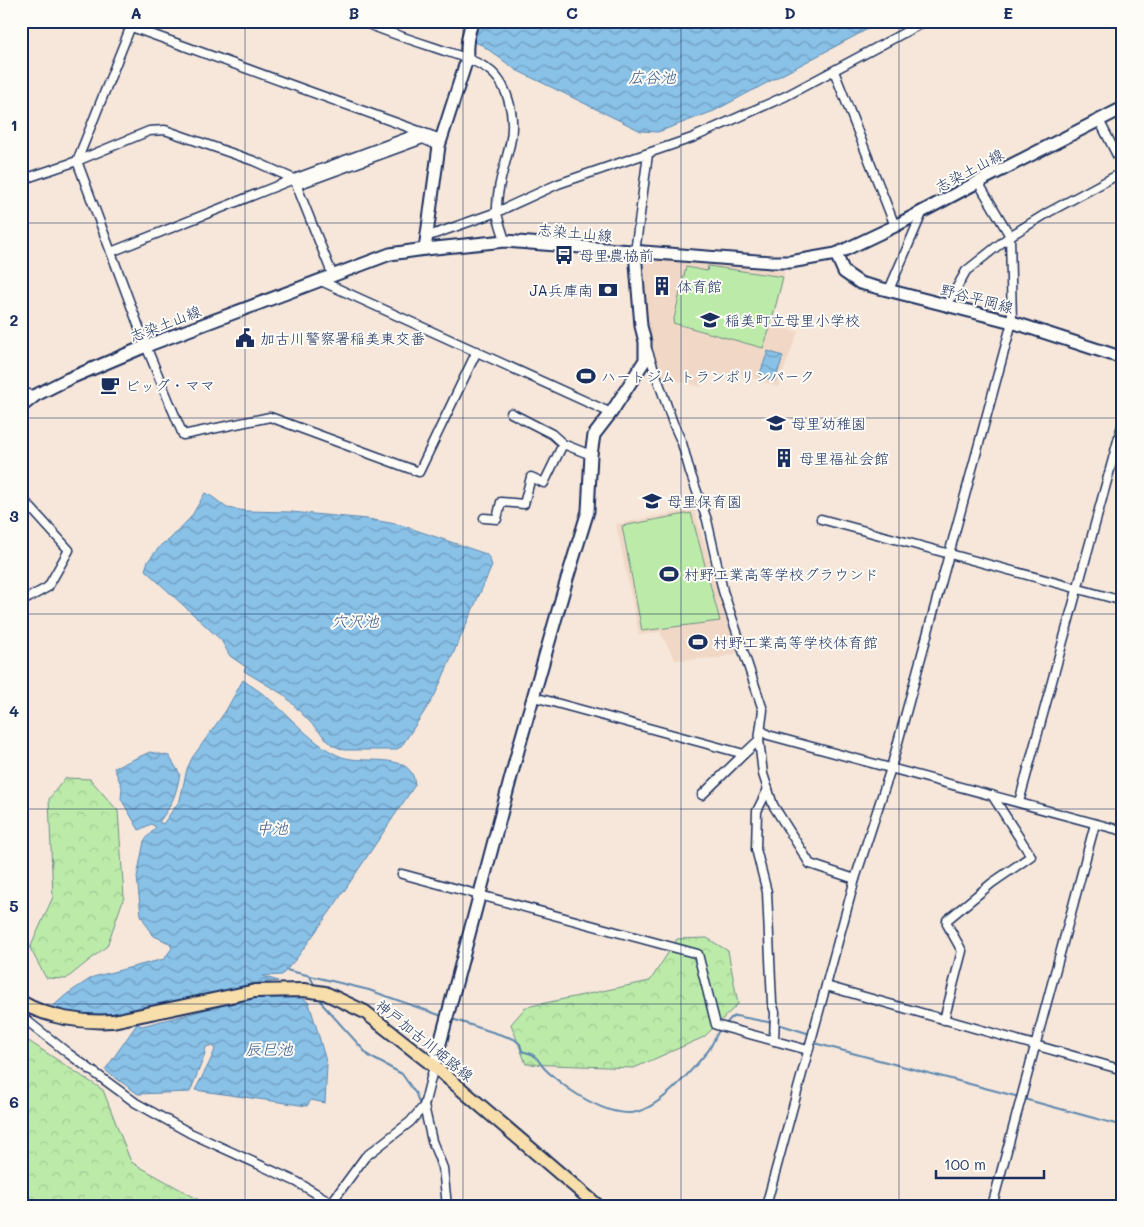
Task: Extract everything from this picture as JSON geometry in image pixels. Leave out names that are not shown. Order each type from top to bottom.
[{"type":"main road","points":[[426,243],[440,142],[466,59],[466,44],[473,21]]},
{"type":"main road","name":"志染土山線","points":[[21,407],[36,395],[68,379],[146,346],[390,254],[426,243],[505,241],[771,262],[790,262],[836,254],[923,212],[1123,108]]},
{"type":"main road","points":[[434,1066],[479,894],[557,614],[588,511],[594,435],[611,413],[645,360],[645,342],[641,326],[635,252]]},
{"type":"main road","name":"野谷平岡線","points":[[836,254],[844,272],[851,279],[860,283],[1012,322],[1123,358]]},
{"type":"main road","name":"神戸加古川姫路線","points":[[21,1002],[60,1017],[93,1022],[113,1021],[255,991],[304,990],[324,993],[365,1012],[434,1066],[598,1206]]},
{"type":"street","points":[[116,21],[132,24],[421,132],[440,142]]},
{"type":"street","points":[[361,21],[484,66],[497,78],[508,96],[512,118],[510,142],[501,179],[497,212],[505,241]]},
{"type":"street","points":[[426,243],[558,184],[692,138],[754,111],[834,71],[926,21]]},
{"type":"street","points":[[132,24],[76,161],[146,346],[183,434],[270,417],[419,472],[477,351]]},
{"type":"street","points":[[834,71],[895,226]]},
{"type":"street","points":[[1099,120],[1123,167]]},
{"type":"street","points":[[21,180],[76,161],[149,131],[165,130],[254,161],[296,182],[333,276]]},
{"type":"street","points":[[112,252],[421,132]]},
{"type":"street","points":[[296,182],[423,139],[440,142]]},
{"type":"street","points":[[635,252],[648,154]]},
{"type":"street","points":[[947,305],[966,271],[1010,236],[1049,212],[1123,172]]},
{"type":"street","points":[[766,1206],[855,879],[891,768],[1012,322],[1010,236],[978,182]]},
{"type":"street","points":[[889,290],[923,212]]},
{"type":"street","points":[[321,281],[611,413]]},
{"type":"street","points":[[645,342],[673,423],[682,443],[707,520],[727,605],[763,710],[760,740],[763,774],[773,804],[810,864],[855,879]]},
{"type":"street","points":[[21,393],[36,395]]},
{"type":"street","points":[[511,413],[552,434],[562,444],[591,455]]},
{"type":"street","points":[[1019,802],[1123,422]]},
{"type":"street","points":[[484,518],[497,519],[501,502],[524,504],[531,477],[544,483],[562,444]]},
{"type":"street","points":[[21,497],[69,550],[48,588],[21,602]]},
{"type":"street","points":[[821,519],[1123,601]]},
{"type":"street","points":[[534,698],[744,754]]},
{"type":"street","points":[[761,730],[768,734],[1123,831]]},
{"type":"street","points":[[702,794],[760,740]]},
{"type":"street","points":[[768,789],[757,811],[756,849],[767,892],[772,1003],[775,1012],[774,1041]]},
{"type":"street","points":[[944,1020],[962,951],[947,924],[947,920],[992,882],[1031,856],[992,795]]},
{"type":"street","points":[[992,1206],[1095,824]]},
{"type":"street","points":[[402,874],[698,954],[716,1025],[808,1050]]},
{"type":"street","points":[[826,986],[1123,1070]]},
{"type":"street","points":[[21,1016],[136,1104],[190,1133],[297,1182],[332,1205],[365,1157],[410,1122],[424,1106]]},
{"type":"street","points":[[434,1066],[424,1106],[432,1141],[443,1168],[447,1206]]},
{"type":"shaded area","name":"稲美町立母里小学校","points":[[648,256],[785,272],[771,327],[798,331],[778,387],[739,373],[736,381],[707,371],[701,387],[659,376],[651,350],[645,312],[643,265]]},
{"type":"shaded area","name":"村野工業高等学校グラウンド","points":[[694,509],[738,653],[718,658],[675,660],[660,632],[639,635],[616,524]]},
{"type":"green space","points":[[708,266],[783,277],[763,348],[673,323],[686,267],[707,271]]},
{"type":"green space","name":"村野工業高等学校グラウンド","points":[[691,513],[720,621],[642,631],[622,526]]},
{"type":"green space","points":[[65,778],[90,779],[118,811],[124,897],[107,946],[66,979],[46,978],[30,948],[53,897],[49,799]]},
{"type":"green space","points":[[707,938],[728,951],[738,1004],[704,1037],[634,1068],[526,1064],[511,1024],[526,1007],[650,981],[677,939]]},
{"type":"green space","points":[[21,1036],[103,1090],[131,1162],[210,1206],[21,1206]]},
{"type":"water","name":"広谷池","points":[[482,21],[883,21],[714,111],[658,132],[641,131],[516,70],[482,45],[474,42],[478,27]]},
{"type":"water","points":[[768,351],[783,356],[775,381],[759,376]]},
{"type":"water","name":"穴沢池","points":[[205,493],[227,508],[246,511],[291,512],[368,519],[401,525],[486,554],[490,559],[492,566],[434,697],[401,747],[395,750],[344,750],[332,745],[284,695],[244,671],[246,667],[230,656],[221,640],[145,570],[148,561],[162,544],[169,540],[191,517]]},
{"type":"water","name":"中池","points":[[243,680],[265,695],[322,746],[342,757],[397,763],[406,767],[412,774],[415,785],[296,959],[282,975],[263,976],[278,981],[260,983],[152,1009],[118,1014],[85,1014],[51,1008],[67,994],[93,977],[164,959],[172,948],[169,943],[152,935],[141,915],[137,877],[144,841],[156,827],[151,824],[139,830],[121,799],[122,787],[114,768],[150,752],[169,756],[180,774],[173,800],[159,822],[163,824],[180,800],[187,769],[192,758],[225,712]]},
{"type":"water","name":"辰巳池","points":[[293,995],[303,998],[309,1003],[316,1026],[327,1065],[325,1103],[311,1100],[307,1106],[195,1090],[214,1052],[215,1048],[210,1046],[206,1047],[190,1092],[138,1094],[105,1070],[137,1024],[142,1026],[259,996]]},
{"type":"waterway","points":[[286,970],[369,990],[442,1016]]},
{"type":"waterway","points":[[310,976],[315,987]]},
{"type":"waterway","points":[[320,998],[323,1005],[369,1056],[402,1074],[416,1094],[420,1106]]},
{"type":"waterway","points":[[725,1025],[731,1018],[736,1016],[773,1023]]},
{"type":"waterway","points":[[452,1019],[514,1039],[520,1044],[522,1051],[535,1056],[551,1074],[575,1093],[605,1108],[628,1113],[650,1106],[672,1090],[708,1051],[721,1028]]},
{"type":"waterway","points":[[778,1024],[807,1033],[810,1037]]},
{"type":"waterway","points":[[814,1043],[1019,1097]]},
{"type":"waterway","points":[[1024,1099],[1123,1126]]},
{"type":"waterway","points":[[433,1154],[440,1178]]},
{"type":"place","name":"母里農協前","points":[[564,255]]},
{"type":"place","name":"体育館","points":[[662,286]]},
{"type":"place","name":"JA兵庫南","points":[[608,290]]},
{"type":"place","name":"稲美町立母里小学校","points":[[710,320]]},
{"type":"place","name":"加古川警察署稲美東交番","points":[[245,338]]},
{"type":"place","name":"ハートジム トランポリンパーク","points":[[586,376]]},
{"type":"place","name":"ビッグ・ママ","points":[[110,385]]},
{"type":"place","name":"母里幼稚園","points":[[776,423]]},
{"type":"place","name":"母里福祉会館","points":[[784,458]]},
{"type":"place","name":"母里保育園","points":[[652,501]]},
{"type":"place","name":"村野工業高等学校グラウンド","points":[[669,574]]},
{"type":"place","name":"村野工業高等学校体育館","points":[[698,642]]}]
